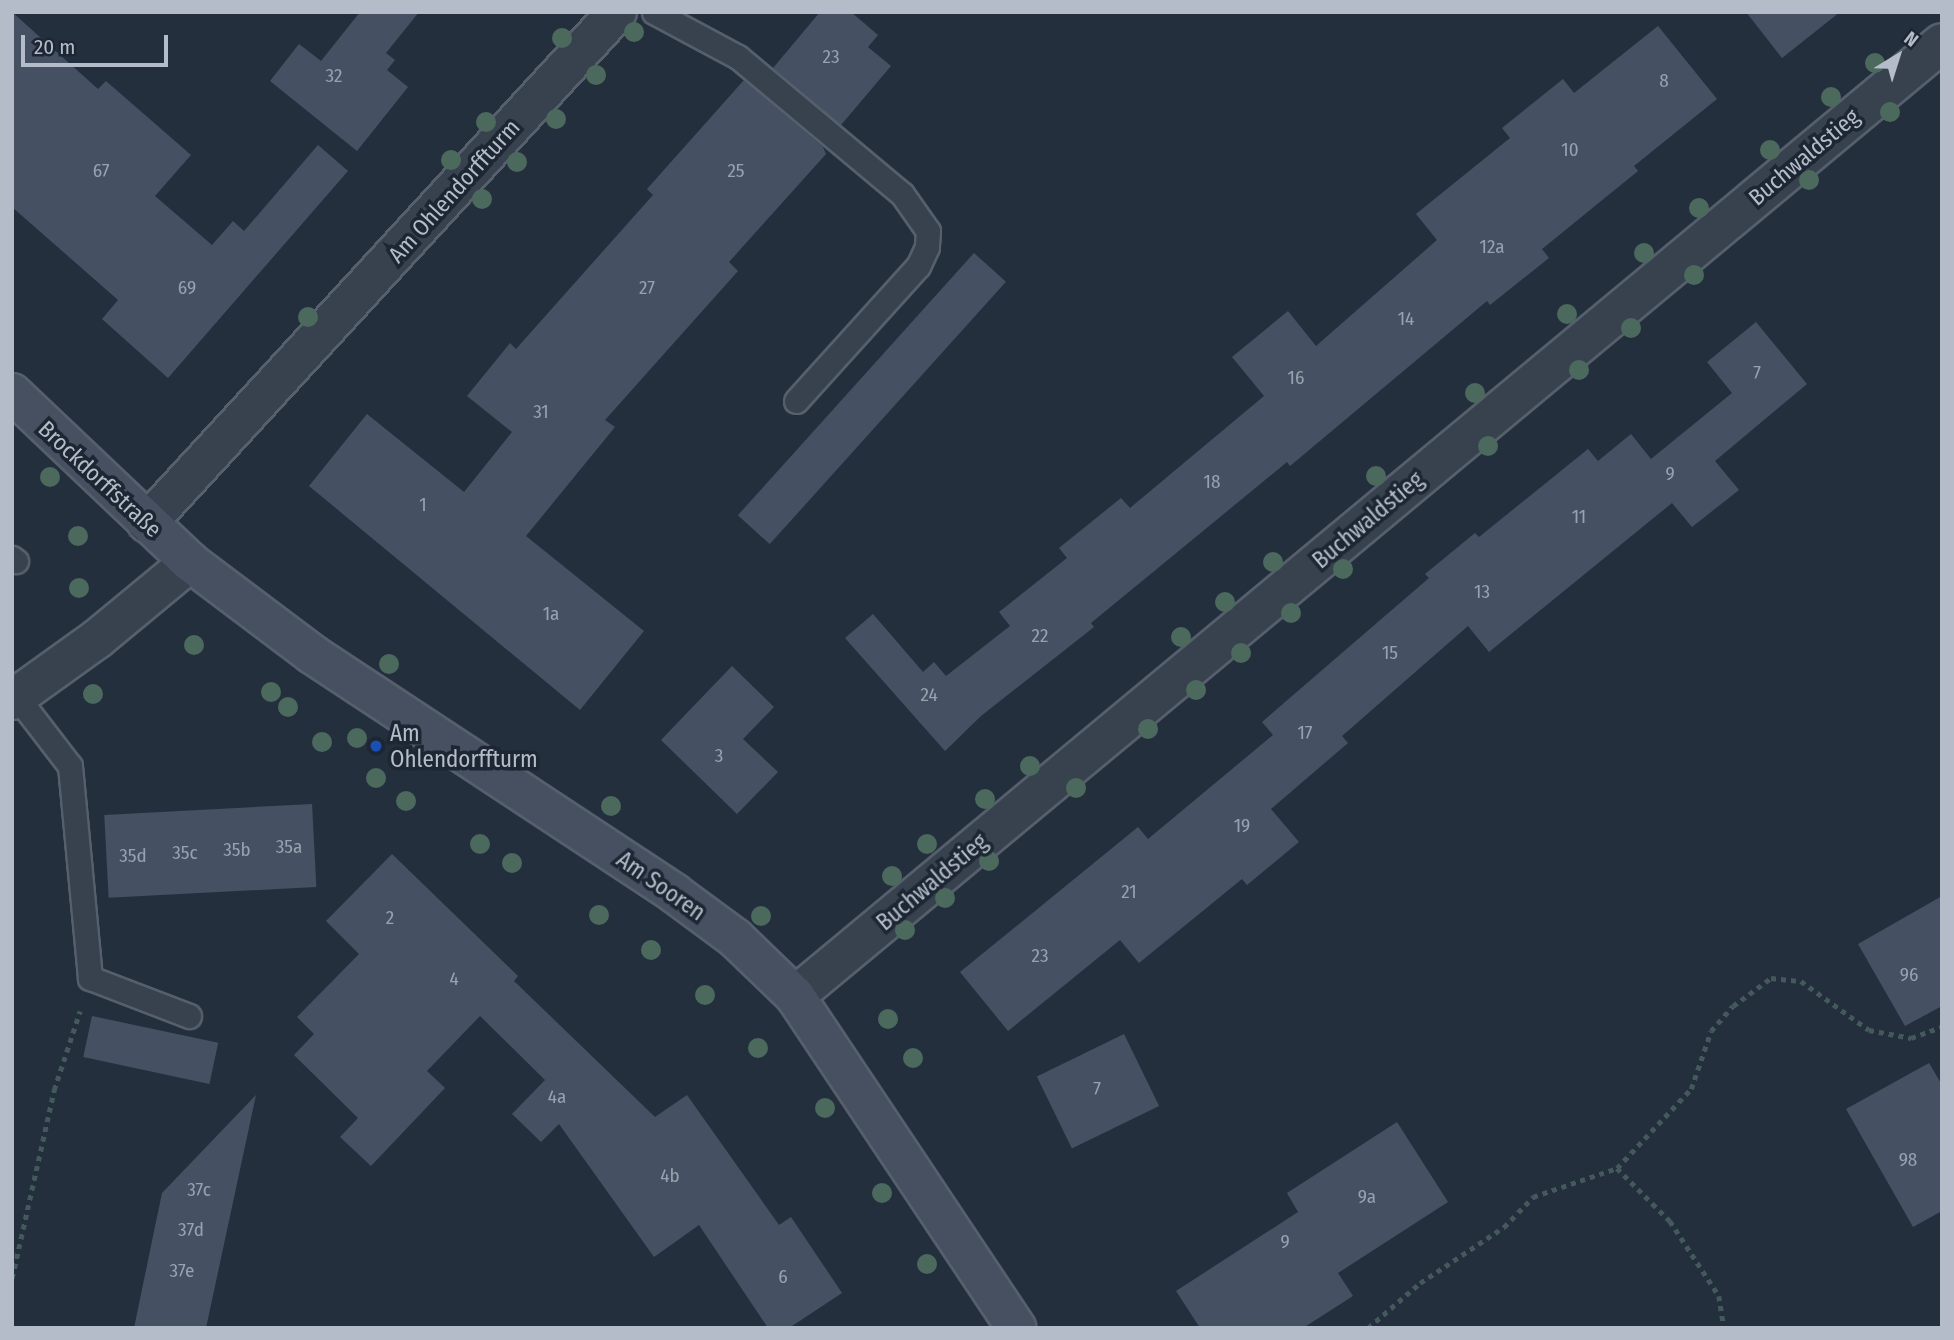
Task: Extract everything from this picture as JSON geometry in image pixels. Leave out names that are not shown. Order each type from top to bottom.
[{"type":"street","name":"Am Ohlendorffturm","points":[[147,523],[617,12]]},
{"type":"street","name":"Buchwaldstieg","points":[[795,996],[1942,43]]},
{"type":"street","name":"Brockdorffstraße","points":[[12,393],[190,562]]},
{"type":"street","name":"Am Sooren","points":[[190,562],[312,654],[674,893],[735,938],[795,996],[1016,1328]]},
{"type":"street","points":[[15,698],[97,639],[190,562]]},
{"type":"lane","points":[[654,12],[738,57],[902,194],[928,230],[928,247],[918,266],[796,401]]},
{"type":"lane","points":[[15,698],[70,766],[90,978],[189,1016]]},
{"type":"path","points":[[12,1278],[54,1090],[90,978]]},
{"type":"path","points":[[1368,1328],[1420,1283],[1504,1227],[1533,1197],[1617,1168],[1691,1089],[1711,1031],[1733,1006],[1770,978],[1801,981],[1869,1030],[1911,1038],[1942,1027]]},
{"type":"path","points":[[1617,1168],[1670,1221],[1719,1296],[1724,1328]]},
{"type":"building","points":[[12,12],[98,89],[106,81],[191,155],[155,196],[212,245],[233,221],[244,231],[318,145],[348,171],[168,378],[102,319],[118,300],[12,207]]},
{"type":"building","points":[[360,12],[419,12],[386,53],[395,60],[387,70],[408,87],[357,151],[270,81],[299,44],[321,61]]},
{"type":"building","points":[[820,12],[851,12],[878,35],[868,47],[891,66],[841,125],[773,68]]},
{"type":"building","points":[[1746,12],[1840,12],[1782,58]]},
{"type":"building","points":[[1658,26],[1717,99],[1634,166],[1638,171],[1542,249],[1549,258],[1490,305],[1487,301],[1290,466],[1287,462],[1091,623],[1094,627],[981,716],[945,751],[845,638],[873,614],[923,672],[934,662],[946,676],[1010,626],[999,612],[1067,558],[1059,548],[1121,498],[1130,508],[1264,396],[1232,357],[1288,311],[1316,346],[1437,240],[1416,214],[1510,138],[1502,128],[1563,79],[1574,93]]},
{"type":"building","points":[[744,80],[823,147],[826,154],[729,262],[738,271],[605,420],[615,427],[526,536],[644,631],[580,710],[309,486],[367,414],[464,492],[512,432],[467,396],[510,343],[516,349],[653,195],[647,189]]},
{"type":"building","points":[[974,253],[1006,282],[770,544],[738,515]]},
{"type":"building","points":[[1756,322],[1807,384],[1715,461],[1739,490],[1692,527],[1672,503],[1489,652],[1468,626],[1342,736],[1348,743],[1271,809],[1299,842],[1247,885],[1242,879],[1139,963],[1120,940],[1008,1031],[960,972],[1138,827],[1148,839],[1273,735],[1262,722],[1429,578],[1425,574],[1475,533],[1479,537],[1588,449],[1598,461],[1631,434],[1651,459],[1732,393],[1707,362]]},
{"type":"building","points":[[732,666],[774,707],[743,739],[778,772],[737,814],[661,740]]},
{"type":"building","points":[[312,804],[316,887],[109,898],[104,815]]},
{"type":"building","points":[[392,854],[518,976],[514,981],[655,1117],[687,1095],[779,1225],[791,1217],[842,1293],[789,1328],[768,1328],[699,1225],[654,1257],[559,1124],[541,1142],[512,1114],[545,1080],[480,1016],[427,1071],[445,1088],[371,1166],[340,1137],[358,1118],[294,1055],[314,1034],[297,1017],[359,954],[326,921]]},
{"type":"building","points":[[1942,896],[1942,1006],[1905,1026],[1858,944]]},
{"type":"building","points":[[92,1016],[218,1043],[209,1084],[83,1057]]},
{"type":"building","points":[[1124,1034],[1159,1106],[1072,1148],[1037,1077]]},
{"type":"building","points":[[1929,1063],[1942,1085],[1942,1211],[1913,1227],[1846,1109]]},
{"type":"building","points":[[256,1095],[206,1328],[134,1328],[162,1193]]},
{"type":"building","points":[[1397,1122],[1448,1202],[1338,1273],[1353,1296],[1303,1328],[1200,1328],[1176,1291],[1298,1212],[1287,1193]]},
{"type":"place","name":"Am Ohlendorffturm","points":[[376,746]]}]
